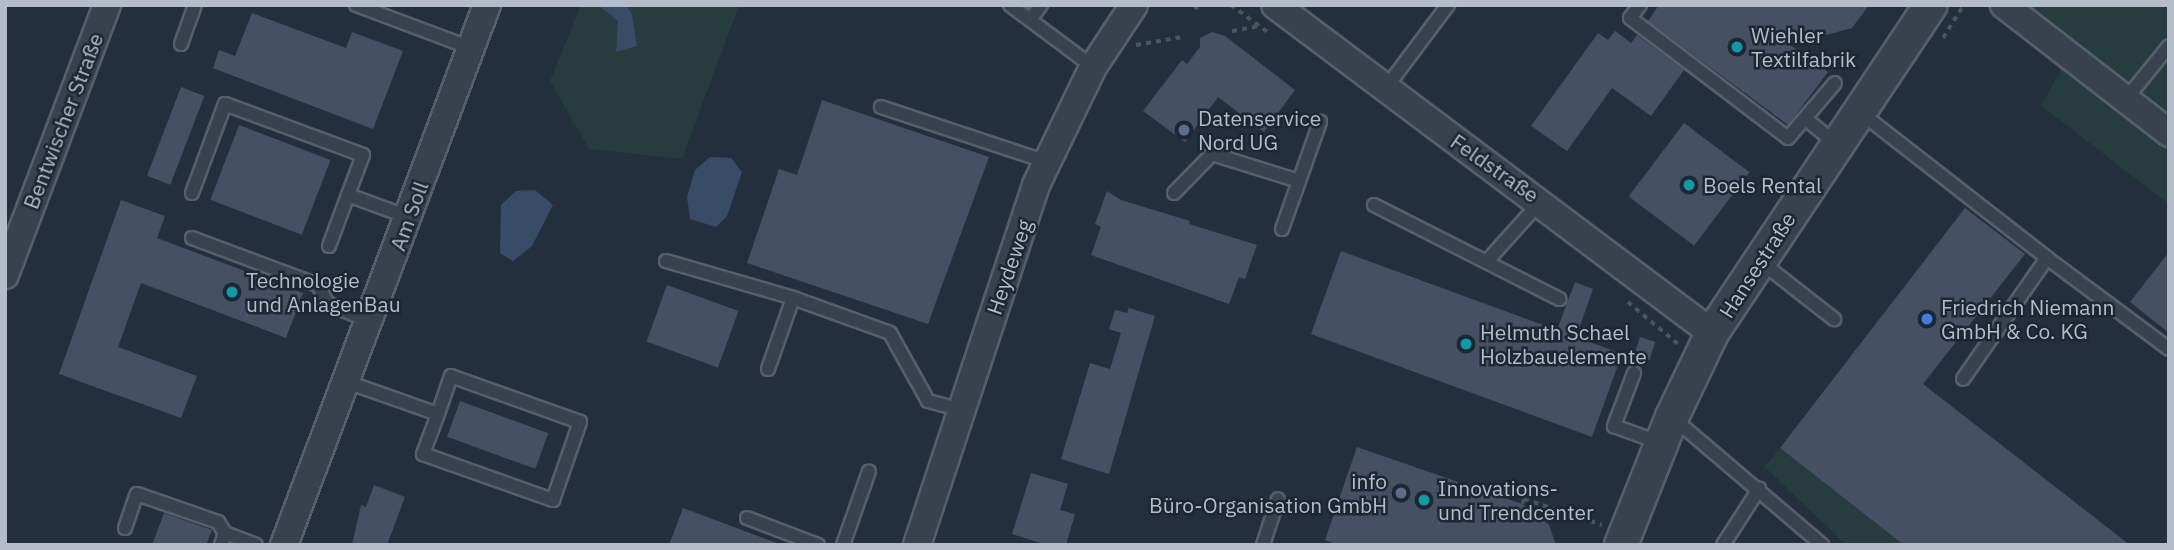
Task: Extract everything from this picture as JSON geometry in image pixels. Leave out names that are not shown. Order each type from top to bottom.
[{"type":"street","name":"Bentwischer Straße","points":[[5,275],[107,5]]},
{"type":"street","name":"Am Soll","points":[[284,545],[487,5]]},
{"type":"street","name":"Heydeweg","points":[[917,545],[1047,162],[1093,67],[1134,5]]},
{"type":"street","name":"Hansestraße","points":[[1613,535],[1713,333],[1757,260],[1861,113],[1931,5]]},
{"type":"street","points":[[2004,5],[2169,132]]},
{"type":"street","name":"Feldstraße","points":[[1267,16],[1385,90],[1541,200],[1713,333]]},
{"type":"lane","points":[[181,44],[195,5]]},
{"type":"lane","points":[[356,5],[471,48]]},
{"type":"lane","points":[[1010,5],[1093,67]]},
{"type":"lane","points":[[1030,20],[1041,5]]},
{"type":"lane","points":[[1385,90],[1448,5]]},
{"type":"lane","points":[[1640,5],[1630,18],[1788,138],[1807,120],[1835,83]]},
{"type":"lane","points":[[2126,99],[2169,46]]},
{"type":"lane","points":[[192,193],[225,104],[363,155],[329,246]]},
{"type":"lane","points":[[881,107],[1047,162]]},
{"type":"lane","points":[[1861,113],[2169,349]]},
{"type":"lane","points":[[1807,120],[1839,145]]},
{"type":"lane","points":[[1282,229],[1320,122]]},
{"type":"lane","points":[[1174,193],[1212,154],[1299,181]]},
{"type":"lane","points":[[348,195],[408,217]]},
{"type":"lane","points":[[1489,259],[1541,200]]},
{"type":"lane","points":[[1374,205],[1489,259],[1559,299]]},
{"type":"lane","points":[[192,238],[318,285],[327,303],[370,321]]},
{"type":"lane","points":[[1963,379],[2047,258]]},
{"type":"lane","points":[[1757,260],[1834,319]]},
{"type":"lane","points":[[666,261],[793,298],[891,333],[928,401],[961,410]]},
{"type":"lane","points":[[768,369],[793,298]]},
{"type":"lane","points":[[1634,373],[1614,426],[1666,430],[1759,489],[1822,545]]},
{"type":"lane","points":[[451,376],[580,422],[553,500],[424,454],[438,414],[451,376]]},
{"type":"lane","points":[[347,382],[438,414]]},
{"type":"lane","points":[[843,545],[869,471]]},
{"type":"lane","points":[[1723,545],[1759,489]]},
{"type":"lane","points":[[125,528],[136,494],[218,522],[223,539],[256,545]]},
{"type":"lane","points":[[1263,545],[1278,499]]},
{"type":"lane","points":[[747,518],[818,545]]},
{"type":"path","points":[[1232,31],[1267,16]]},
{"type":"path","points":[[1141,35],[1134,45],[1182,37]]},
{"type":"path","points":[[1522,504],[1524,499],[1613,535]]},
{"type":"green space","points":[[581,5],[739,5],[682,159],[589,149],[550,81]]},
{"type":"green space","points":[[2023,5],[2169,5],[2169,120]]},
{"type":"green space","points":[[2062,68],[2169,151],[2169,204],[2041,106]]},
{"type":"green space","points":[[1780,448],[1904,545],[1846,545],[1765,467]]},
{"type":"water","points":[[625,5],[632,14],[637,46],[616,52],[618,21],[599,6]]},
{"type":"water","points":[[710,157],[731,158],[742,172],[727,216],[716,227],[690,219],[687,197],[695,170]]},
{"type":"water","points":[[535,190],[553,205],[532,246],[513,261],[500,253],[501,205],[516,191]]},
{"type":"building","name":"Wiehler Textilfabrik","points":[[1659,5],[1869,5],[1852,28],[1790,45],[1828,72],[1788,125],[1648,21]]},
{"type":"building","points":[[252,13],[346,48],[352,32],[403,51],[373,129],[213,68],[219,50],[235,56]]},
{"type":"building","points":[[1615,31],[1631,43],[1637,35],[1684,70],[1651,116],[1612,88],[1567,151],[1531,126],[1598,33],[1608,40]]},
{"type":"building","points":[[1212,32],[1225,36],[1295,90],[1264,132],[1218,97],[1185,142],[1143,111],[1182,60],[1187,64],[1200,47],[1200,38]]},
{"type":"building","points":[[181,87],[204,96],[170,185],[147,176]]},
{"type":"building","points":[[822,100],[989,157],[928,324],[747,263],[779,169],[797,175]]},
{"type":"building","name":"Boels Rental","points":[[1684,123],[1749,172],[1694,246],[1629,196]]},
{"type":"building","points":[[239,125],[330,160],[302,235],[210,200]]},
{"type":"building","points":[[1107,191],[1121,200],[1257,245],[1245,279],[1239,277],[1229,304],[1091,255],[1101,227],[1095,224]]},
{"type":"building","points":[[121,200],[165,216],[157,238],[303,293],[286,338],[141,283],[118,347],[197,376],[181,418],[59,374]]},
{"type":"building","name":"Friedrich Niemann GmbH & Co. KG","points":[[1965,208],[2025,254],[1923,384],[2130,545],[1904,545],[1780,448]]},
{"type":"building","name":"Helmuth Schael Holzbauelemente","points":[[1341,251],[1557,330],[1575,282],[1593,289],[1576,337],[1622,354],[1592,437],[1311,334]]},
{"type":"building","points":[[2169,252],[2169,333],[2130,302]]},
{"type":"building","points":[[667,285],[738,311],[718,367],[646,341]]},
{"type":"building","points":[[1129,308],[1155,316],[1109,474],[1061,459],[1090,363],[1110,369],[1121,333],[1109,329],[1115,310],[1127,313]]},
{"type":"building","points":[[1640,337],[1655,342],[1649,361],[1634,356]]},
{"type":"building","points":[[460,401],[548,433],[535,469],[447,437]]},
{"type":"building","name":"Innovations- und Trendcenter","points":[[1357,447],[1522,504],[1549,525],[1556,545],[1338,545],[1325,540]]},
{"type":"building","points":[[1031,473],[1068,484],[1060,510],[1075,514],[1066,545],[1047,545],[1012,534]]},
{"type":"building","points":[[374,485],[405,497],[387,545],[352,545],[361,505],[366,507]]},
{"type":"building","points":[[683,508],[777,543],[777,545],[669,545]]},
{"type":"building","points":[[164,513],[212,530],[206,545],[152,545]]},
{"type":"place","name":"Wiehler Textilfabrik","points":[[1737,47]]},
{"type":"place","name":"Datenservice Nord UG","points":[[1184,130]]},
{"type":"place","name":"Boels Rental","points":[[1689,185]]},
{"type":"place","name":"Technologie und AnlagenBau","points":[[232,292]]},
{"type":"place","name":"Friedrich Niemann GmbH & Co. KG","points":[[1927,319]]},
{"type":"place","name":"Helmuth Schael Holzbauelemente","points":[[1466,344]]},
{"type":"place","name":"info Büro-Organisation GmbH","points":[[1401,493]]},
{"type":"place","name":"Innovations- und Trendcenter","points":[[1424,500]]}]
